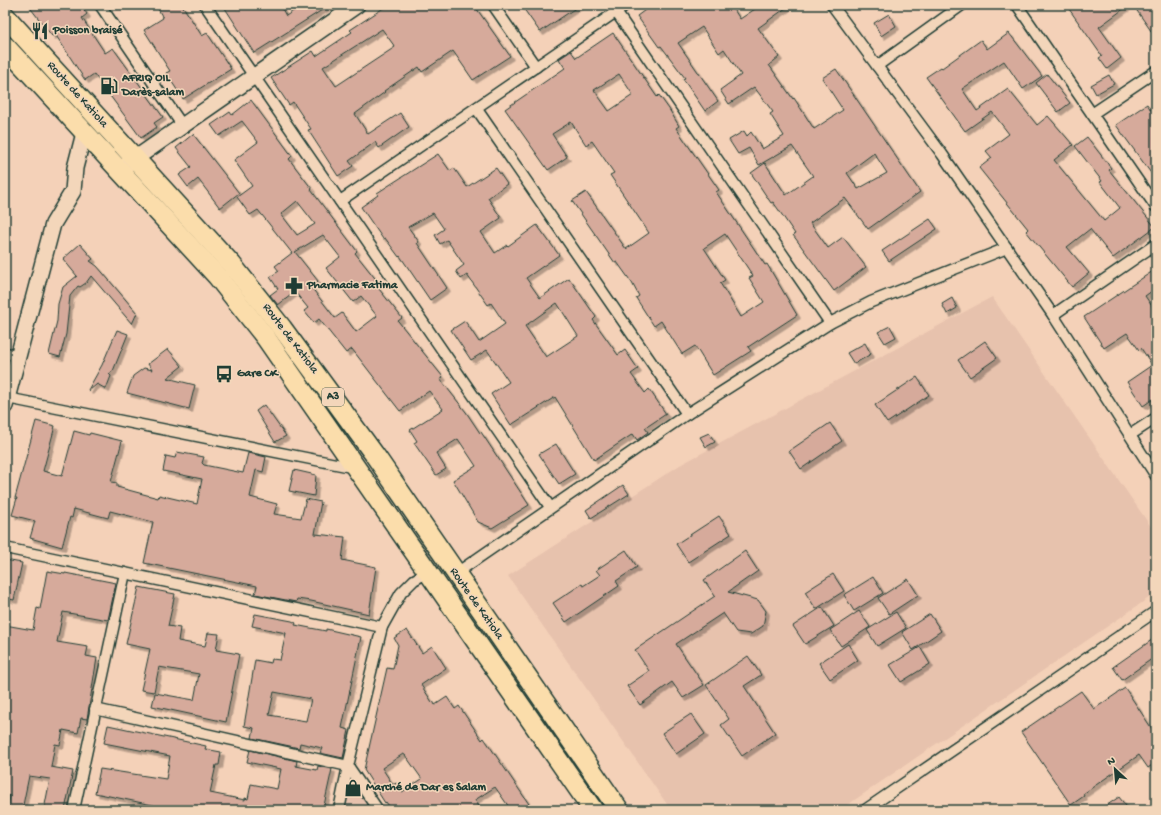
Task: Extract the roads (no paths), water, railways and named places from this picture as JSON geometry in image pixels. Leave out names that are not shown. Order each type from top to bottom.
[{"type":"highway","name":"Route de Katiola","points":[[5,16],[232,265],[282,328],[374,454],[455,574],[542,697],[619,810]]},
{"type":"highway","name":"Route de Katiola","points":[[5,46],[217,276],[266,338],[593,810]]},
{"type":"street","points":[[100,5],[182,125]]},
{"type":"street","points":[[205,5],[550,507]]},
{"type":"street","points":[[120,170],[134,158],[357,5]]},
{"type":"street","points":[[493,5],[536,67]]},
{"type":"street","points":[[340,201],[626,5]]},
{"type":"street","points":[[832,5],[942,154],[1007,248],[1053,315],[1156,476]]},
{"type":"street","points":[[877,66],[962,5]]},
{"type":"street","points":[[1017,5],[1156,207]]},
{"type":"street","points":[[616,12],[830,323]]},
{"type":"street","points":[[1092,114],[1156,71]]},
{"type":"street","points":[[476,108],[686,414]]},
{"type":"street","points":[[84,132],[75,168],[73,191],[53,224],[11,354],[6,402],[358,469]]},
{"type":"street","points":[[1053,315],[1156,244]]},
{"type":"street","points":[[455,574],[686,414],[830,323],[870,302],[1007,248]]},
{"type":"street","points":[[1130,435],[1156,418]]},
{"type":"street","points":[[5,548],[382,627]]},
{"type":"street","points":[[340,810],[348,766],[382,627],[401,593],[414,580],[428,572]]},
{"type":"street","points":[[74,810],[125,573]]},
{"type":"street","points":[[865,810],[1156,611]]},
{"type":"street","points":[[95,709],[348,766],[378,810]]},
{"type":"place","name":"Poisson braisé","points":[[40,31]]},
{"type":"place","name":"AFRIQ OIL Darès-salam","points":[[109,86]]},
{"type":"place","name":"Pharmacie Fatima","points":[[294,286]]},
{"type":"place","name":"Gare CK","points":[[224,374]]},
{"type":"place","name":"Marché de Dar es Salam","points":[[353,788]]}]
